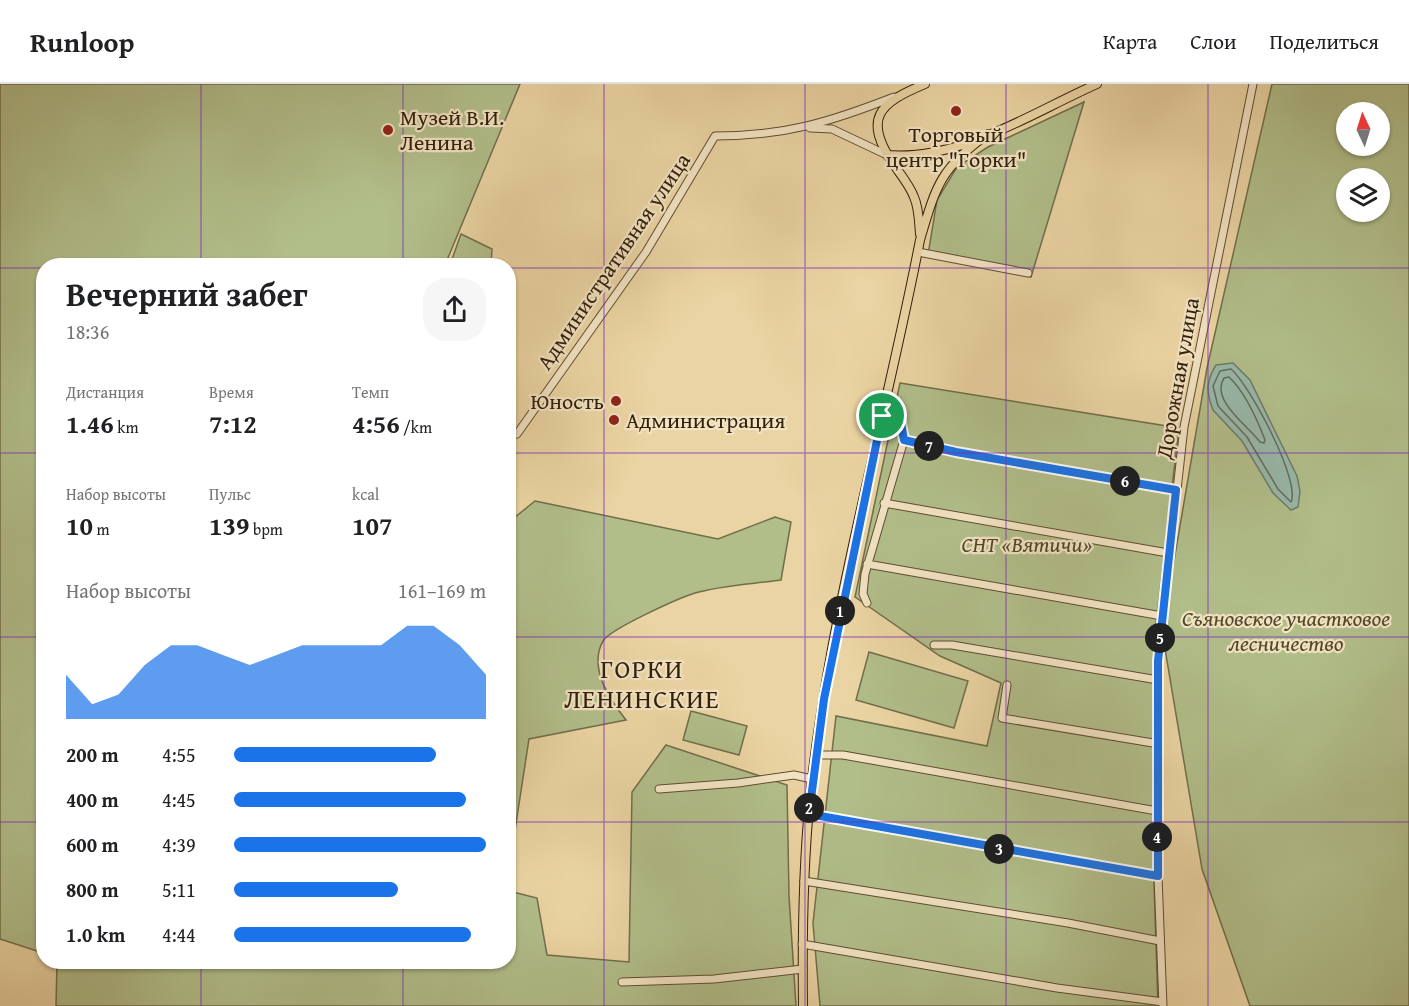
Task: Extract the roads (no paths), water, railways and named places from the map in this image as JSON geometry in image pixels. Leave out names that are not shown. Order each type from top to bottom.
[{"type":"main road","points":[[920,240],[914,197],[887,155],[881,142],[877,120],[882,108],[896,96],[925,84]]},
{"type":"main road","points":[[887,155],[911,157],[932,154],[988,134],[1097,84]]},
{"type":"main road","points":[[803,1006],[804,881],[812,779],[837,628],[920,240],[935,189],[949,166],[962,153],[988,134]]},
{"type":"street","name":"Дорожная улица","points":[[1163,1004],[1158,876],[1158,680],[1168,553],[1184,427],[1253,84]]},
{"type":"street","points":[[801,128],[841,117],[896,96]]},
{"type":"street","points":[[801,128],[831,129],[887,155]]},
{"type":"street","name":"Административная улица","points":[[517,434],[646,252],[715,136],[758,136],[801,128]]},
{"type":"street","points":[[918,252],[1028,273]]},
{"type":"street","points":[[867,603],[863,586],[867,564],[904,440],[901,423],[896,418],[882,416]]},
{"type":"street","points":[[904,440],[956,452],[1176,490]]},
{"type":"street","points":[[884,502],[1168,553]]},
{"type":"street","points":[[867,564],[1162,616]]},
{"type":"street","points":[[934,645],[952,645],[1158,680]]},
{"type":"street","points":[[1007,685],[1002,718],[1159,744]]},
{"type":"street","points":[[816,755],[843,755],[1157,811]]},
{"type":"street","points":[[659,789],[738,783],[794,775],[812,779]]},
{"type":"street","points":[[809,814],[1158,876]]},
{"type":"street","points":[[804,881],[1045,919],[1160,941]]},
{"type":"street","points":[[802,944],[1163,1004]]},
{"type":"street","points":[[621,982],[714,979],[802,969]]},
{"type":"water","points":[[1233,363],[1250,380],[1297,476],[1300,491],[1298,507],[1291,510],[1273,493],[1242,441],[1213,410],[1208,392],[1210,376],[1216,365]]},
{"type":"place","name":"Торговый центр \"Горки\"","points":[[956,111]]},
{"type":"place","name":"Музей В.И. Ленина","points":[[388,130]]},
{"type":"place","name":"Юность","points":[[616,401]]},
{"type":"place","name":"Администрация","points":[[614,420]]},
{"type":"district","name":"ГОРКИ ЛЕНИНСКИЕ","points":[[642,684]]},
{"type":"park label","name":"СНТ «Вятичи»","points":[[1027,544]]},
{"type":"park label","name":"Съяновское участковое лесничество","points":[[1286,630]]}]
